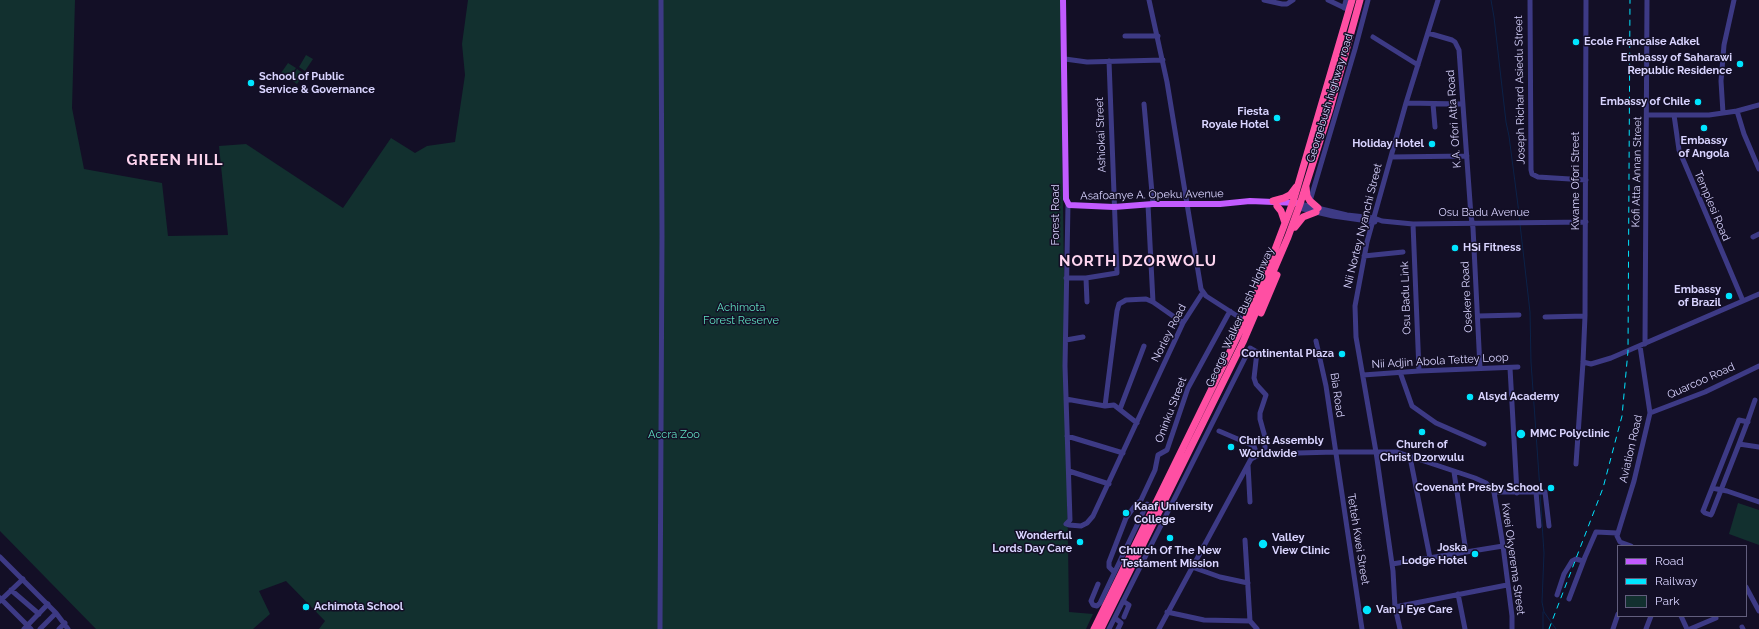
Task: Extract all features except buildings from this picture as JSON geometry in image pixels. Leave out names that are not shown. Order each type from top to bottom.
[{"type":"highway","points":[[1347,9],[1352,0]]},
{"type":"highway","name":"George Walker Bush Highway","points":[[1094,629],[1150,506],[1245,321],[1268,268],[1285,223],[1306,185],[1330,109],[1360,0]]},
{"type":"highway","name":"George Walker Bush Highway","points":[[1101,629],[1243,342],[1256,324],[1269,296],[1278,272],[1282,250],[1288,237],[1306,160],[1310,133],[1324,88],[1333,69],[1347,9]]},
{"type":"highway","points":[[1285,223],[1281,211],[1275,203],[1290,195],[1301,178]]},
{"type":"highway","points":[[1288,237],[1303,217],[1317,210],[1307,196],[1306,185]]},
{"type":"main road","name":"Forest Road","points":[[1063,0],[1066,199],[1068,204]]},
{"type":"main road","name":"Asafoanye A. Opeku Avenue","points":[[1068,204],[1076,207],[1114,207],[1151,204],[1237,203],[1244,201],[1296,205]]},
{"type":"street","points":[[660,629],[662,240],[661,0]]},
{"type":"street","points":[[1149,0],[1163,60],[1203,292],[1245,321]]},
{"type":"street","points":[[1264,0],[1287,4],[1293,0]]},
{"type":"street","points":[[1328,0],[1347,9]]},
{"type":"street","points":[[1346,0],[1347,9]]},
{"type":"street","name":"Georgebush highway road","points":[[1310,201],[1368,0]]},
{"type":"street","name":"Nii Nortey Nyanchi Street","points":[[1400,629],[1395,607],[1392,564],[1376,452],[1356,337],[1355,306],[1364,256],[1373,220],[1406,103],[1438,0]]},
{"type":"street","name":"Joseph Richard Asiedu Street","points":[[1530,0],[1532,174],[1538,177],[1586,180]]},
{"type":"street","name":"Kwame Ofori Street","points":[[1576,464],[1584,362],[1585,316],[1586,0]]},
{"type":"street","name":"Kofi Atta Annan Street","points":[[1643,345],[1648,115],[1647,0]]},
{"type":"street","points":[[1723,113],[1721,81],[1724,45],[1734,0]]},
{"type":"street","name":"K.A. Ofori Atta Road","points":[[1428,33],[1449,39],[1457,44],[1459,50],[1472,224]]},
{"type":"street","points":[[1125,36],[1158,36]]},
{"type":"street","points":[[1373,37],[1418,65]]},
{"type":"street","points":[[1065,60],[1087,62],[1163,60]]},
{"type":"street","name":"Ashiokai Street","points":[[1086,278],[1117,273],[1109,61]]},
{"type":"street","points":[[1406,103],[1463,104]]},
{"type":"street","points":[[1144,104],[1151,204],[1153,302]]},
{"type":"street","points":[[1433,104],[1435,127]]},
{"type":"street","points":[[1648,115],[1723,113],[1759,105]]},
{"type":"street","points":[[1737,111],[1746,139],[1759,168]]},
{"type":"street","name":"Templesi Road","points":[[1674,115],[1678,150],[1743,301]]},
{"type":"street","points":[[1391,157],[1467,156]]},
{"type":"street","name":"Forest Road","points":[[1066,524],[1070,520],[1066,399],[1066,278],[1068,204]]},
{"type":"street","name":"Osu Badu Avenue","points":[[1296,205],[1373,220],[1413,224],[1586,222]]},
{"type":"street","name":"Osu Badu Link","points":[[1413,224],[1419,371]]},
{"type":"street","name":"Osekere Road","points":[[1472,224],[1480,368]]},
{"type":"street","points":[[1753,237],[1759,234]]},
{"type":"street","points":[[1364,256],[1402,252]]},
{"type":"street","points":[[1066,278],[1086,278],[1087,302]]},
{"type":"street","name":"Norley Road","points":[[1066,524],[1077,527],[1091,520],[1183,324],[1203,292]]},
{"type":"street","points":[[1584,362],[1592,364],[1598,363],[1759,294]]},
{"type":"street","points":[[1105,406],[1119,304],[1126,300],[1140,299],[1153,302],[1183,324]]},
{"type":"street","name":"Oninku Street","points":[[1114,572],[1109,567],[1109,562],[1120,531],[1126,518],[1141,500],[1155,470],[1157,457],[1160,453],[1166,452],[1172,439],[1188,388],[1230,311]]},
{"type":"street","points":[[1478,316],[1519,315]]},
{"type":"street","points":[[1545,317],[1585,316]]},
{"type":"street","points":[[1066,340],[1083,337]]},
{"type":"street","name":"Bia Road","points":[[1316,341],[1324,374],[1335,452]]},
{"type":"street","name":"Aviation Road","points":[[1617,533],[1634,481],[1650,413],[1643,345]]},
{"type":"street","points":[[1120,409],[1144,346]]},
{"type":"street","points":[[1109,629],[1250,348],[1256,352],[1254,378],[1256,384],[1266,395],[1260,412],[1265,437],[1266,454]]},
{"type":"street","name":"Quarcoo Road","points":[[1650,413],[1705,392],[1759,366]]},
{"type":"street","name":"Nii Adjin Abola Tettey Loop","points":[[1362,375],[1518,367]]},
{"type":"street","points":[[1510,368],[1517,493]]},
{"type":"street","points":[[1400,372],[1412,406],[1436,423],[1484,444]]},
{"type":"street","points":[[1066,399],[1105,406],[1114,405],[1137,423]]},
{"type":"street","points":[[1748,422],[1739,420],[1702,511],[1708,515],[1712,513],[1722,490],[1748,422],[1755,400]]},
{"type":"street","points":[[1218,431],[1254,446],[1258,455]]},
{"type":"street","points":[[1067,436],[1123,453]]},
{"type":"street","points":[[1739,444],[1759,447]]},
{"type":"street","points":[[1159,629],[1248,464],[1251,459],[1258,455],[1335,452],[1397,452],[1475,478],[1486,483],[1494,492],[1545,492],[1549,526]]},
{"type":"street","name":"Tetteh Kwei Street","points":[[1335,452],[1362,629]]},
{"type":"street","points":[[1410,456],[1430,558]]},
{"type":"street","points":[[1248,464],[1250,502]]},
{"type":"street","points":[[1069,471],[1109,484]]},
{"type":"street","points":[[1454,472],[1466,552]]},
{"type":"street","points":[[1712,488],[1759,502]]},
{"type":"street","name":"Kwei Okyerema Street","points":[[1494,492],[1503,546],[1512,616],[1512,629]]},
{"type":"street","points":[[1539,492],[1539,526]]},
{"type":"street","points":[[1098,584],[1091,601],[1097,606],[1100,603],[1114,572],[1150,506],[1141,500]]},
{"type":"street","points":[[1569,599],[1583,561],[1596,532],[1617,533],[1620,542],[1629,545]]},
{"type":"street","points":[[1245,540],[1250,621],[1256,629]]},
{"type":"street","points":[[1392,564],[1503,546]]},
{"type":"street","points":[[0,557],[56,612],[68,629]]},
{"type":"street","points":[[1557,594],[1564,574],[1572,561],[1576,559],[1583,561]]},
{"type":"street","points":[[1192,567],[1220,577],[1248,583]]},
{"type":"street","points":[[23,579],[1,600],[27,628],[48,604]]},
{"type":"street","points":[[1395,607],[1507,585]]},
{"type":"street","points":[[1747,589],[1759,611]]},
{"type":"street","points":[[11,590],[39,614]]},
{"type":"street","points":[[1458,594],[1465,629]]},
{"type":"street","points":[[1123,601],[1129,605],[1124,617]]},
{"type":"street","points":[[40,629],[56,612]]},
{"type":"street","points":[[1167,612],[1204,620],[1250,621]]},
{"type":"street","points":[[1613,629],[1617,617]]},
{"type":"street","points":[[1646,629],[1651,617]]},
{"type":"street","points":[[1682,617],[1687,629]]},
{"type":"street","points":[[1115,618],[1121,623],[1118,629]]},
{"type":"street","points":[[1690,629],[1716,618]]},
{"type":"street","points":[[59,629],[65,623]]},
{"type":"green space","name":"Achimota Forest Reserve","points":[[0,0],[75,0],[72,108],[84,169],[162,183],[168,236],[228,235],[219,146],[246,144],[343,208],[391,138],[415,153],[427,146],[455,142],[465,75],[462,44],[468,0],[1060,0],[1069,612],[1093,614],[1086,629],[319,629],[325,621],[286,581],[259,591],[270,614],[253,629],[96,629],[0,531]]},
{"type":"green space","points":[[306,55],[313,59],[305,71],[299,67]]},
{"type":"green space","points":[[288,63],[296,68],[289,78],[281,73]]},
{"type":"green space","points":[[297,69],[304,74],[297,84],[290,79]]},
{"type":"green space","points":[[1738,503],[1759,510],[1759,545],[1729,534]]},
{"type":"waterway","points":[[1491,0],[1520,221]]},
{"type":"waterway","points":[[1520,224],[1530,312],[1531,362],[1540,490]]},
{"type":"waterway","points":[[1540,493],[1544,553],[1542,602],[1544,612],[1556,629]]},
{"type":"waterway","points":[[1543,612],[1543,629]]},
{"type":"railway","points":[[1549,629],[1603,488],[1622,416],[1628,351],[1630,0]]},
{"type":"place","name":"Ecole Francaise Adkel","points":[[1576,42]]},
{"type":"place","name":"Embassy of Saharawi Republic Residence","points":[[1740,64]]},
{"type":"place","name":"School of Public Service & Governance","points":[[251,83]]},
{"type":"place","name":"Embassy of Chile","points":[[1698,102]]},
{"type":"place","name":"Fiesta Royale Hotel","points":[[1277,118]]},
{"type":"place","name":"Embassy of Angola","points":[[1704,128]]},
{"type":"place","name":"Holiday Hotel","points":[[1432,144]]},
{"type":"place","name":"HSi Fitness","points":[[1455,248]]},
{"type":"place","name":"Embassy of Brazil","points":[[1729,296]]},
{"type":"place","name":"Continental Plaza","points":[[1342,354]]},
{"type":"place","name":"Alsyd Academy","points":[[1470,397]]},
{"type":"place","name":"Church of Christ Dzorwulu","points":[[1422,432]]},
{"type":"place","name":"MMC Polyclinic","points":[[1521,434]]},
{"type":"place","name":"Christ Assembly Worldwide","points":[[1231,447]]},
{"type":"place","name":"Covenant Presby School","points":[[1551,488]]},
{"type":"place","name":"Kaaf University College","points":[[1126,513]]},
{"type":"place","name":"Church Of The New Testament Mission","points":[[1170,538]]},
{"type":"place","name":"Wonderful Lords Day Care","points":[[1080,542]]},
{"type":"place","name":"Valley View Clinic","points":[[1263,544]]},
{"type":"place","name":"Joska Lodge Hotel","points":[[1475,554]]},
{"type":"place","name":"Achimota School","points":[[306,607]]},
{"type":"place","name":"Van J Eye Care","points":[[1367,610]]},
{"type":"district","name":"GREEN HILL","points":[[175,160]]},
{"type":"district","name":"NORTH DZORWOLU","points":[[1138,261]]},
{"type":"park label","name":"Accra Zoo","points":[[674,435]]}]
